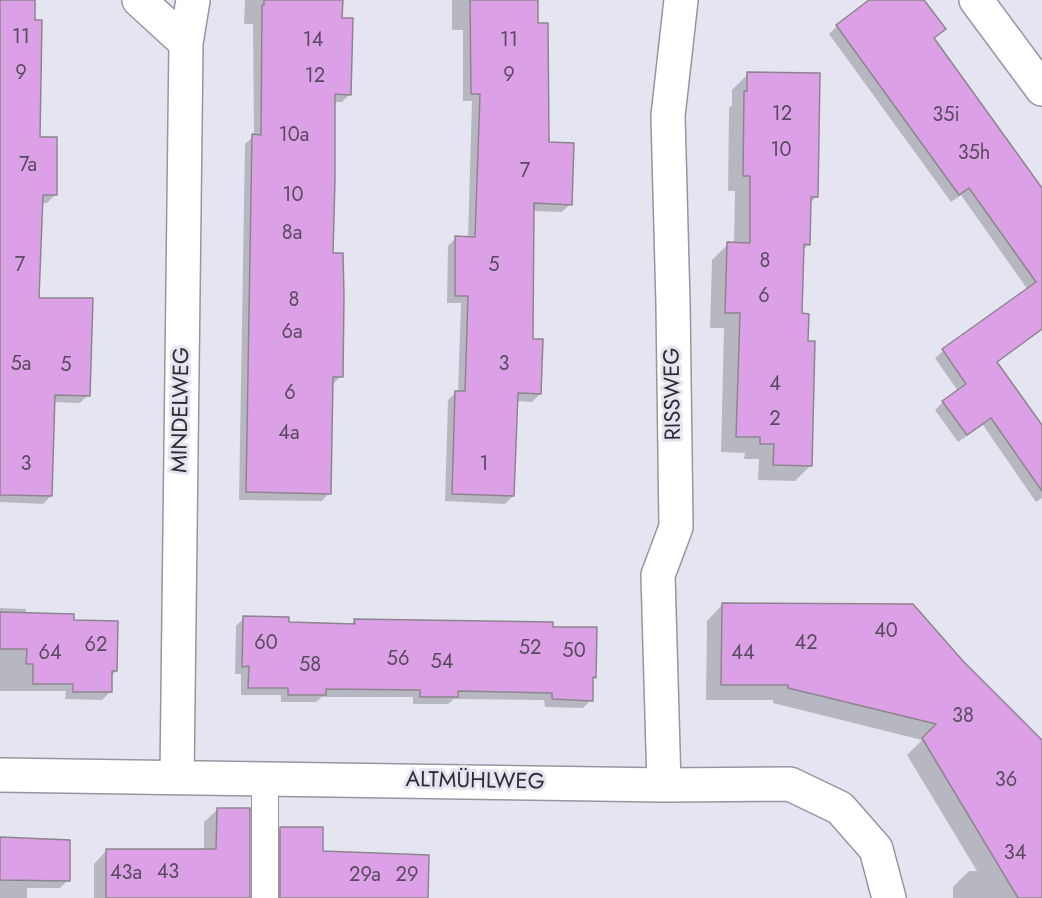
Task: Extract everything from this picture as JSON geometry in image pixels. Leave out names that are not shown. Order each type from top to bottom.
[{"type":"street","points":[[139,0],[186,42]]},
{"type":"street","name":"MINDELWEG","points":[[177,777],[186,42],[193,0]]},
{"type":"street","name":"RISSWEG","points":[[664,784],[658,575],[676,527],[668,116],[681,0]]},
{"type":"street","points":[[976,0],[1042,89]]},
{"type":"street","name":"ALTMÜHLWEG","points":[[0,776],[790,784],[840,808],[876,849],[889,898]]},
{"type":"lane","points":[[265,779],[265,898]]},
{"type":"building","points":[[0,0],[35,0],[35,20],[42,20],[40,137],[57,137],[57,195],[43,195],[39,298],[93,298],[90,396],[55,395],[52,496],[0,495]]},
{"type":"building","points":[[264,0],[343,0],[342,18],[353,18],[351,95],[335,94],[333,253],[343,253],[344,295],[343,377],[333,377],[331,494],[246,492],[252,134],[261,135],[262,5],[264,5]]},
{"type":"building","points":[[470,0],[538,0],[538,23],[548,23],[549,142],[574,143],[572,205],[534,203],[533,339],[543,339],[541,394],[518,393],[514,496],[452,494],[455,391],[465,391],[468,296],[455,296],[455,236],[475,237],[480,94],[471,94]]},
{"type":"building","points":[[869,0],[924,0],[946,29],[934,38],[1042,188],[1042,329],[997,362],[1042,425],[1042,491],[991,418],[967,435],[942,401],[966,384],[942,349],[1036,282],[969,188],[959,195],[836,25]]},
{"type":"building","points":[[747,72],[820,73],[818,197],[811,197],[810,245],[804,244],[802,313],[809,314],[808,341],[815,341],[812,466],[773,465],[774,444],[760,444],[760,437],[736,437],[740,313],[725,313],[727,242],[750,243],[750,176],[743,176],[744,91],[747,91]]},
{"type":"building","points":[[722,603],[913,604],[963,661],[1042,740],[1042,898],[1018,898],[922,738],[936,724],[788,688],[788,685],[721,685]]},
{"type":"building","points":[[0,612],[74,614],[74,620],[118,621],[117,671],[112,671],[112,692],[73,692],[73,684],[33,684],[33,664],[26,664],[27,649],[0,649]]},
{"type":"building","points":[[243,616],[289,617],[289,622],[355,624],[354,619],[553,622],[553,627],[597,627],[593,701],[552,699],[552,693],[458,691],[458,697],[420,697],[420,690],[326,689],[326,695],[288,695],[288,688],[248,688],[249,666],[242,667]]},
{"type":"building","points":[[217,808],[250,808],[250,898],[106,898],[106,849],[216,849]]},
{"type":"building","points":[[280,827],[323,827],[323,851],[429,855],[428,898],[280,898]]},
{"type":"building","points":[[0,837],[70,840],[70,881],[0,880]]}]
